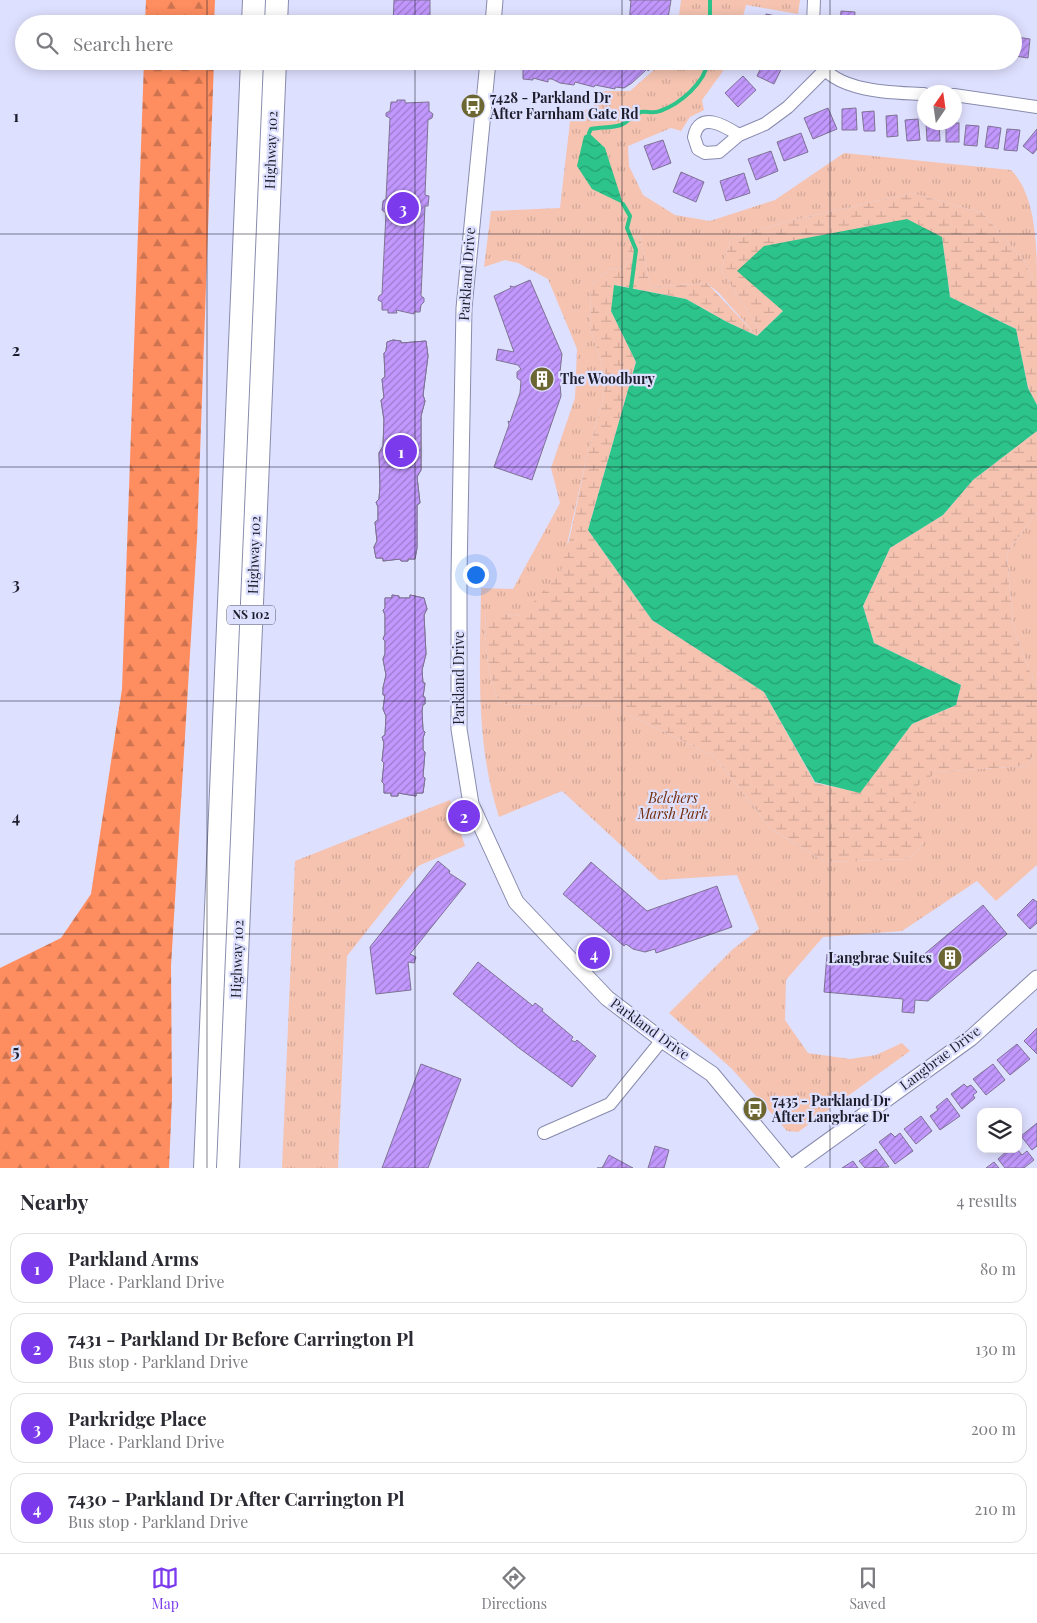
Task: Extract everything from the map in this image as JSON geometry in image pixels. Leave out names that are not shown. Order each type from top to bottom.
[{"type":"highway","points":[[253,15],[254,0]]},
{"type":"highway","points":[[277,15],[278,0]]},
{"type":"highway","name":"Highway 102","points":[[205,1168],[252,70]]},
{"type":"highway","name":"Highway 102","points":[[228,1168],[275,70]]},
{"type":"street","points":[[494,15],[495,0]]},
{"type":"street","points":[[813,15],[814,0]]},
{"type":"street","name":"Parkland Drive","points":[[487,70],[474,187],[463,326],[459,575],[459,729],[471,804],[516,902],[608,998],[662,1040],[712,1074],[790,1168]]},
{"type":"street","points":[[739,135],[765,124],[788,107],[819,70]]},
{"type":"street","points":[[828,70],[849,84],[884,92],[917,94]]},
{"type":"street","points":[[962,96],[1037,108]]},
{"type":"street","name":"Langbrae Drive","points":[[790,1168],[971,1038],[1037,978]]},
{"type":"street","points":[[544,1133],[610,1104],[662,1040]]},
{"type":"green space","points":[[146,0],[215,0],[214,15],[145,15]]},
{"type":"green space","points":[[681,0],[800,0],[798,14],[746,5],[743,15],[679,15]]},
{"type":"green space","points":[[144,70],[214,70],[197,539],[171,966],[172,1097],[169,1168],[0,1168],[0,968],[61,938],[91,894],[122,689]]},
{"type":"green space","name":"Belchers Marsh Park","points":[[654,70],[723,70],[702,100],[704,110],[690,117],[681,131],[671,128],[628,146],[629,166],[643,195],[675,215],[710,221],[775,200],[844,153],[1011,170],[1020,181],[1026,194],[1034,224],[1037,287],[1024,261],[983,213],[912,193],[789,221],[731,239],[721,270],[760,330],[756,335],[719,293],[707,283],[650,287],[640,236],[630,240],[626,266],[608,270],[591,286],[590,328],[606,376],[602,403],[587,456],[561,571],[521,616],[486,612],[487,659],[492,682],[500,704],[610,706],[714,756],[771,829],[825,862],[909,859],[923,844],[913,789],[937,772],[1027,766],[1037,748],[1037,865],[996,901],[977,881],[902,931],[823,937],[786,980],[785,1020],[808,1053],[850,1059],[876,1055],[902,1043],[910,1051],[798,1132],[787,1131],[732,1069],[669,1013],[733,949],[759,929],[737,875],[659,880],[562,791],[499,817],[486,761],[482,732],[480,675],[481,588],[513,589],[560,503],[551,468],[575,398],[577,349],[548,279],[518,263],[505,260],[484,267],[491,211],[560,208],[571,113],[594,108],[595,91],[630,91]]},
{"type":"green space","points":[[912,193],[983,213],[1024,261],[1037,287],[1037,405],[1028,388],[1016,329],[950,297],[942,237],[783,311],[757,336],[686,299],[615,285],[611,311],[636,362],[588,530],[652,620],[764,692],[815,783],[860,792],[912,724],[956,705],[961,685],[874,643],[863,606],[890,548],[943,515],[973,480],[1037,431],[1037,511],[1007,554],[1013,627],[1037,689],[1037,748],[1027,766],[937,772],[923,844],[909,859],[825,862],[771,829],[714,756],[610,706],[500,704],[492,682],[487,659],[486,611],[521,616],[569,541],[587,456],[602,403],[606,376],[590,328],[591,286],[608,270],[626,266],[629,240],[640,236],[650,287],[707,283],[756,335],[760,330],[721,270],[731,239],[789,221]]},
{"type":"green space","points":[[1037,511],[1037,689],[1013,627],[1007,554]]},
{"type":"green space","points":[[450,800],[465,846],[418,866],[347,956],[338,1168],[282,1168],[295,861]]},
{"type":"water","points":[[589,133],[605,148],[623,204],[592,189],[577,166],[584,136]]},
{"type":"water","points":[[907,219],[942,237],[950,297],[1016,329],[1028,388],[1037,405],[1037,431],[973,480],[943,515],[890,548],[863,606],[874,643],[961,685],[956,705],[912,724],[860,793],[815,782],[764,692],[652,620],[588,530],[636,362],[611,311],[614,285],[686,299],[757,336],[783,311],[737,271],[764,246]]},
{"type":"building","points":[[394,0],[430,0],[430,15],[393,15]]},
{"type":"building","points":[[631,0],[671,0],[668,15],[630,15]]},
{"type":"building","points":[[841,11],[855,12],[855,15],[841,15]]},
{"type":"building","points":[[1022,38],[1030,39],[1028,58],[1022,57]]},
{"type":"building","points":[[523,70],[646,70],[624,88],[615,87],[615,89],[595,85],[594,87],[575,82],[574,85],[560,83],[552,79],[548,79],[548,82],[533,78],[533,80],[523,79]]},
{"type":"building","points":[[760,70],[781,70],[774,84],[757,76]]},
{"type":"building","points":[[743,76],[756,90],[738,107],[725,93]]},
{"type":"building","points":[[397,100],[405,100],[405,103],[429,102],[429,111],[433,114],[432,118],[428,120],[425,195],[429,196],[428,206],[425,206],[421,296],[424,298],[424,302],[421,305],[420,312],[414,312],[414,314],[396,310],[397,313],[388,313],[388,310],[382,310],[382,302],[378,300],[382,294],[386,213],[382,210],[383,201],[386,199],[390,118],[386,116],[386,113],[390,111],[391,102],[397,102]]},
{"type":"building","points":[[828,108],[837,129],[813,139],[804,118]]},
{"type":"building","points":[[856,108],[857,130],[842,130],[842,109]]},
{"type":"building","points":[[874,111],[875,131],[864,131],[862,112]]},
{"type":"building","points":[[897,115],[898,136],[887,137],[886,116]]},
{"type":"building","points":[[917,119],[917,130],[919,130],[920,140],[907,141],[905,120]]},
{"type":"building","points":[[966,125],[979,126],[977,146],[964,145]]},
{"type":"building","points":[[988,126],[1001,128],[998,149],[985,147]]},
{"type":"building","points":[[1007,129],[1020,130],[1017,151],[1004,150]]},
{"type":"building","points":[[1037,129],[1037,149],[1033,154],[1023,146]]},
{"type":"building","points":[[926,130],[939,130],[940,141],[927,141]]},
{"type":"building","points":[[946,130],[959,130],[959,142],[946,142]]},
{"type":"building","points":[[801,133],[808,152],[784,161],[777,142]]},
{"type":"building","points":[[663,140],[671,163],[653,170],[644,146]]},
{"type":"building","points":[[771,151],[778,171],[756,180],[748,159]]},
{"type":"building","points":[[681,172],[704,182],[696,202],[673,192]]},
{"type":"building","points":[[744,173],[750,193],[726,201],[720,181]]},
{"type":"building","name":"The Woodbury","points":[[530,280],[562,354],[560,372],[566,372],[566,382],[564,385],[560,383],[561,396],[532,480],[494,467],[509,425],[508,421],[510,422],[520,393],[521,381],[517,378],[517,372],[521,369],[518,365],[496,360],[498,349],[514,352],[494,296],[511,288],[510,286],[514,287]]},
{"type":"building","points":[[393,340],[401,341],[401,343],[426,341],[428,356],[423,395],[425,401],[421,416],[421,470],[417,477],[420,503],[417,505],[417,548],[415,559],[408,559],[408,561],[401,561],[400,559],[383,561],[383,558],[376,558],[374,547],[377,541],[375,522],[378,520],[376,502],[379,499],[380,486],[379,453],[383,446],[384,420],[381,400],[384,398],[382,379],[385,377],[384,353],[387,342]]},
{"type":"building","points":[[393,340],[401,341],[401,343],[426,341],[428,356],[423,395],[425,401],[421,416],[421,470],[417,477],[420,503],[417,505],[417,548],[415,559],[408,559],[408,561],[401,561],[400,559],[383,561],[383,558],[376,558],[374,547],[377,541],[375,522],[378,520],[376,502],[379,499],[380,486],[379,453],[383,446],[384,420],[381,400],[384,398],[382,379],[385,377],[384,353],[387,342]]},
{"type":"building","points":[[392,595],[399,596],[399,598],[410,598],[410,595],[424,598],[427,609],[424,615],[426,654],[422,670],[423,683],[425,683],[423,697],[425,697],[425,704],[423,704],[422,711],[423,730],[425,732],[423,738],[423,750],[425,752],[423,776],[425,778],[423,793],[416,793],[416,796],[398,793],[398,796],[391,796],[391,793],[384,793],[384,784],[382,782],[384,743],[382,737],[385,735],[386,716],[383,709],[385,695],[383,695],[383,688],[386,675],[383,659],[385,654],[385,641],[383,639],[385,634],[385,615],[383,610],[385,608],[385,598],[392,598]]},
{"type":"building","points":[[392,595],[399,596],[399,598],[410,598],[410,595],[424,598],[427,609],[424,615],[426,654],[422,670],[423,683],[425,683],[423,697],[425,697],[425,704],[423,704],[422,711],[423,730],[425,732],[423,738],[423,750],[425,752],[423,776],[425,778],[423,793],[416,793],[416,796],[398,793],[398,796],[391,796],[391,793],[384,793],[384,784],[382,782],[384,743],[382,737],[385,735],[386,716],[383,709],[385,695],[383,695],[383,688],[386,675],[383,659],[385,654],[385,641],[383,639],[385,634],[385,615],[383,610],[385,608],[385,598],[392,598]]},
{"type":"building","points":[[438,861],[450,871],[449,873],[466,884],[410,954],[416,957],[414,963],[408,962],[411,990],[376,994],[370,947]]},
{"type":"building","points":[[591,862],[647,911],[717,886],[732,927],[656,953],[655,949],[645,952],[633,949],[626,944],[624,946],[563,894]]},
{"type":"building","points":[[1033,899],[1037,902],[1037,923],[1030,929],[1017,915]]},
{"type":"building","name":"Langbrae Suites","points":[[983,905],[1007,934],[928,1001],[915,1000],[914,1013],[902,1012],[903,999],[824,992],[827,954],[916,961]]},
{"type":"building","points":[[478,962],[533,1006],[535,1003],[543,1009],[542,1011],[573,1037],[571,1040],[575,1042],[577,1040],[596,1056],[572,1087],[519,1048],[453,994]]},
{"type":"building","points":[[1037,1028],[1037,1054],[1024,1041]]},
{"type":"building","points":[[1017,1044],[1030,1059],[1010,1075],[997,1060]]},
{"type":"building","points":[[421,1064],[461,1079],[428,1168],[382,1168]]},
{"type":"building","points":[[993,1064],[1005,1080],[986,1095],[973,1079]]},
{"type":"building","points":[[964,1084],[967,1087],[971,1085],[977,1092],[973,1095],[975,1098],[962,1109],[951,1094]]},
{"type":"building","points":[[947,1098],[960,1116],[940,1130],[930,1116],[938,1110],[936,1107]]},
{"type":"building","points":[[921,1116],[932,1131],[916,1144],[904,1129]]},
{"type":"building","points":[[1037,1123],[1037,1146],[1032,1150],[1022,1135]]},
{"type":"building","points":[[891,1133],[895,1137],[900,1133],[913,1151],[895,1164],[879,1142]]},
{"type":"building","points":[[655,1146],[669,1150],[664,1168],[648,1168]]},
{"type":"building","points":[[876,1149],[889,1167],[865,1168],[859,1161]]},
{"type":"building","points":[[1027,1151],[1034,1160],[1024,1168],[1005,1168],[998,1159],[1005,1153],[1020,1153],[1022,1155]]},
{"type":"building","points":[[609,1155],[633,1168],[602,1168]]},
{"type":"building","points":[[853,1161],[858,1168],[842,1168]]},
{"type":"building","points":[[994,1162],[999,1168],[986,1168]]},
{"type":"waterway","points":[[710,0],[710,15]]},
{"type":"waterway","points":[[589,133],[591,129],[621,125],[638,113],[658,112],[668,108],[697,85],[706,70]]},
{"type":"waterway","points":[[623,204],[630,216],[627,228],[636,250],[631,288]]},
{"type":"place","name":"7428 - Parkland Dr After Farnham Gate Rd","points":[[473,106]]},
{"type":"place","name":"Parkridge Place","points":[[403,208]]},
{"type":"place","name":"The Woodbury","points":[[542,379]]},
{"type":"place","name":"Parkland Arms","points":[[401,451]]},
{"type":"place","name":"7431 - Parkland Dr Before Carrington Pl","points":[[464,816]]},
{"type":"place","name":"7430 - Parkland Dr After Carrington Pl","points":[[594,953]]},
{"type":"place","name":"Langbrae Suites","points":[[950,958]]},
{"type":"place","name":"7435 - Parkland Dr After Langbrae Dr","points":[[755,1109]]}]
